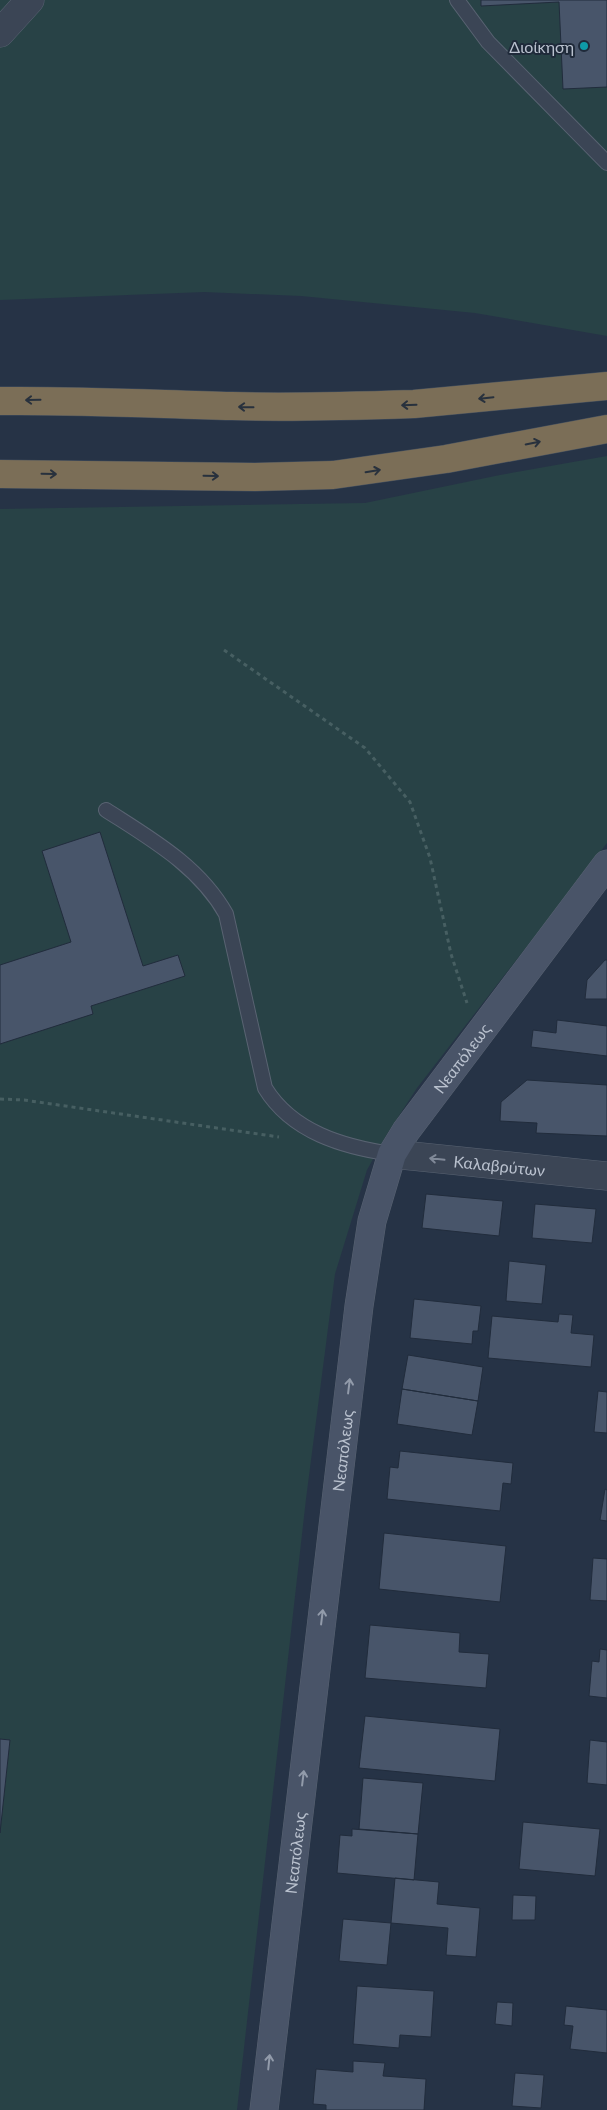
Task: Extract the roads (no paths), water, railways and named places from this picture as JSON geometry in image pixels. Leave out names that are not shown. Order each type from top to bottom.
[{"type":"highway","points":[[0,401],[66,400],[265,407],[391,405],[423,404],[607,386]]},
{"type":"highway","points":[[0,474],[255,477],[333,475],[437,461],[607,429]]},
{"type":"street","points":[[2,28],[30,0]]},
{"type":"street","name":"Νεαπόλεως","points":[[264,2110],[358,1306],[372,1221],[392,1154],[432,1096],[607,864]]},
{"type":"street","name":"Καλαβρύτων","points":[[392,1154],[607,1176]]},
{"type":"lane","points":[[457,0],[488,42],[607,163]]},
{"type":"lane","points":[[106,810],[174,854],[202,879],[216,895],[226,914],[265,1088],[273,1100],[297,1123],[341,1145],[392,1154]]},
{"type":"place","name":"Διοίκηση","points":[[584,46]]}]
